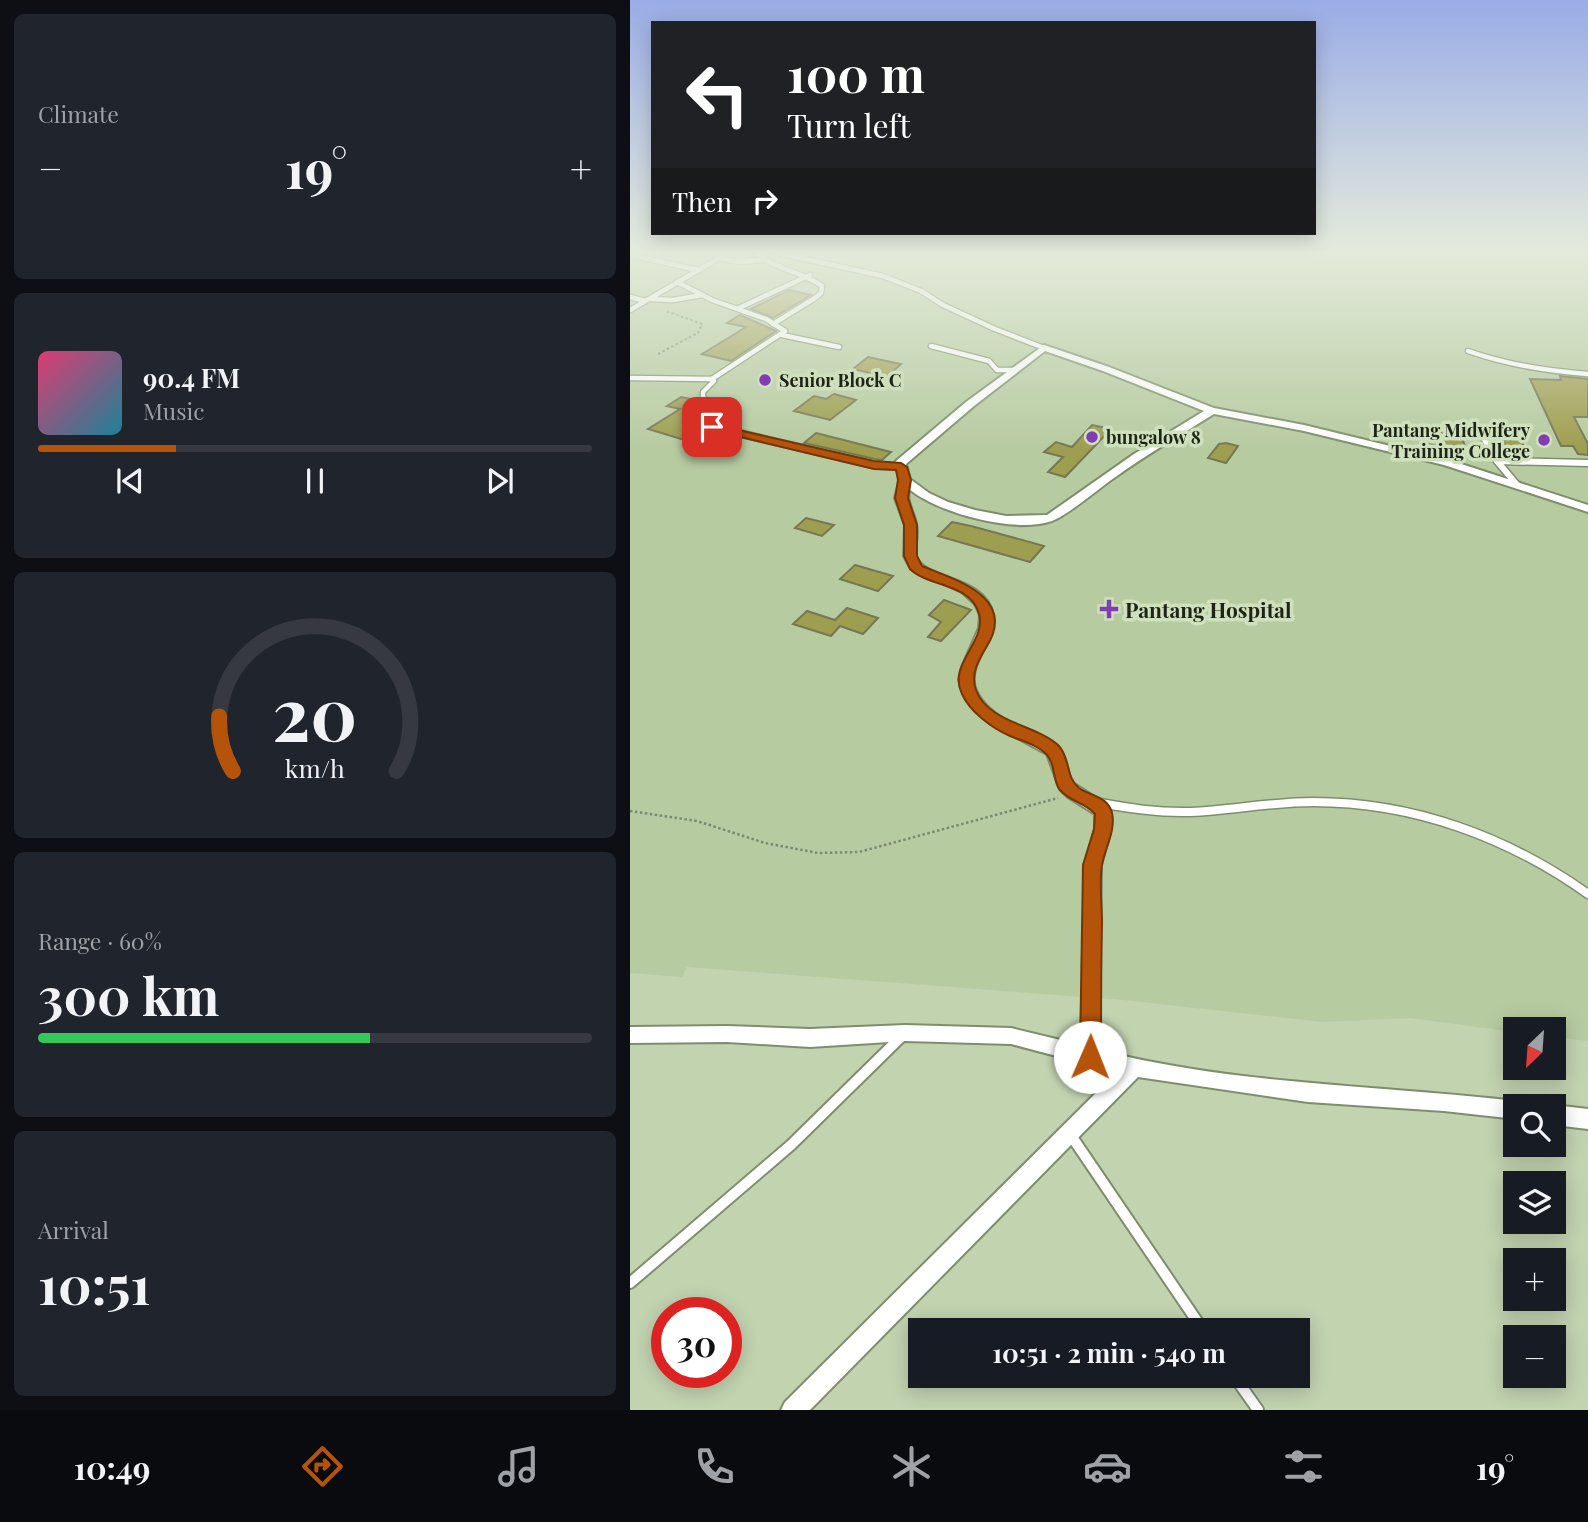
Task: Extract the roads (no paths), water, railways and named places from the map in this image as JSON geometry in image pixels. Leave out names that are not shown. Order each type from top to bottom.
[{"type":"street","points":[[1090,1057],[1093,865],[1103,829],[1103,812],[1094,802],[1074,794],[1064,783],[1059,761],[1053,751],[1041,742],[1012,730],[984,711],[968,692],[967,666],[982,641],[988,616],[980,601],[966,589],[917,569],[910,556],[911,525],[901,498],[903,474],[900,463],[1044,348],[1106,369],[1212,411],[1304,428],[1448,463],[1588,509]]},
{"type":"street","points":[[903,474],[934,501],[1000,519],[1035,521],[1050,517],[1138,456],[1174,437],[1212,411]]},
{"type":"street","points":[[630,1035],[727,1034],[810,1038],[905,1032],[1011,1036],[1134,1068],[1308,1093],[1503,1109]]},
{"type":"street","points":[[793,1410],[1134,1068]]},
{"type":"street","points":[[1566,1116],[1588,1119]]},
{"type":"lane","points":[[630,378],[712,379],[785,331],[758,317]]},
{"type":"lane","points":[[773,324],[784,317]]},
{"type":"lane","points":[[968,317],[1044,348]]},
{"type":"lane","points":[[782,335],[839,346]]},
{"type":"lane","points":[[931,346],[989,361],[997,370],[1015,370]]},
{"type":"lane","points":[[1468,351],[1499,362],[1539,371],[1588,374]]},
{"type":"lane","points":[[712,379],[714,381],[703,392],[703,397],[713,410],[706,425],[903,474]]},
{"type":"lane","points":[[1484,438],[1497,461],[1517,485]]},
{"type":"lane","points":[[1497,461],[1588,463]]},
{"type":"lane","points":[[1094,802],[1176,812],[1316,802],[1412,812],[1541,860],[1588,894]]},
{"type":"lane","points":[[630,1283],[791,1145],[905,1032]]},
{"type":"lane","points":[[1070,1134],[1195,1318]]},
{"type":"lane","points":[[1242,1388],[1258,1410]]},
{"type":"place","name":"Senior Block C","points":[[765,380]]},
{"type":"place","name":"bungalow 8","points":[[1092,437]]},
{"type":"place","name":"Pantang Midwifery Training College","points":[[1544,440]]},
{"type":"place","name":"Pantang Hospital","points":[[1109,609]]}]
